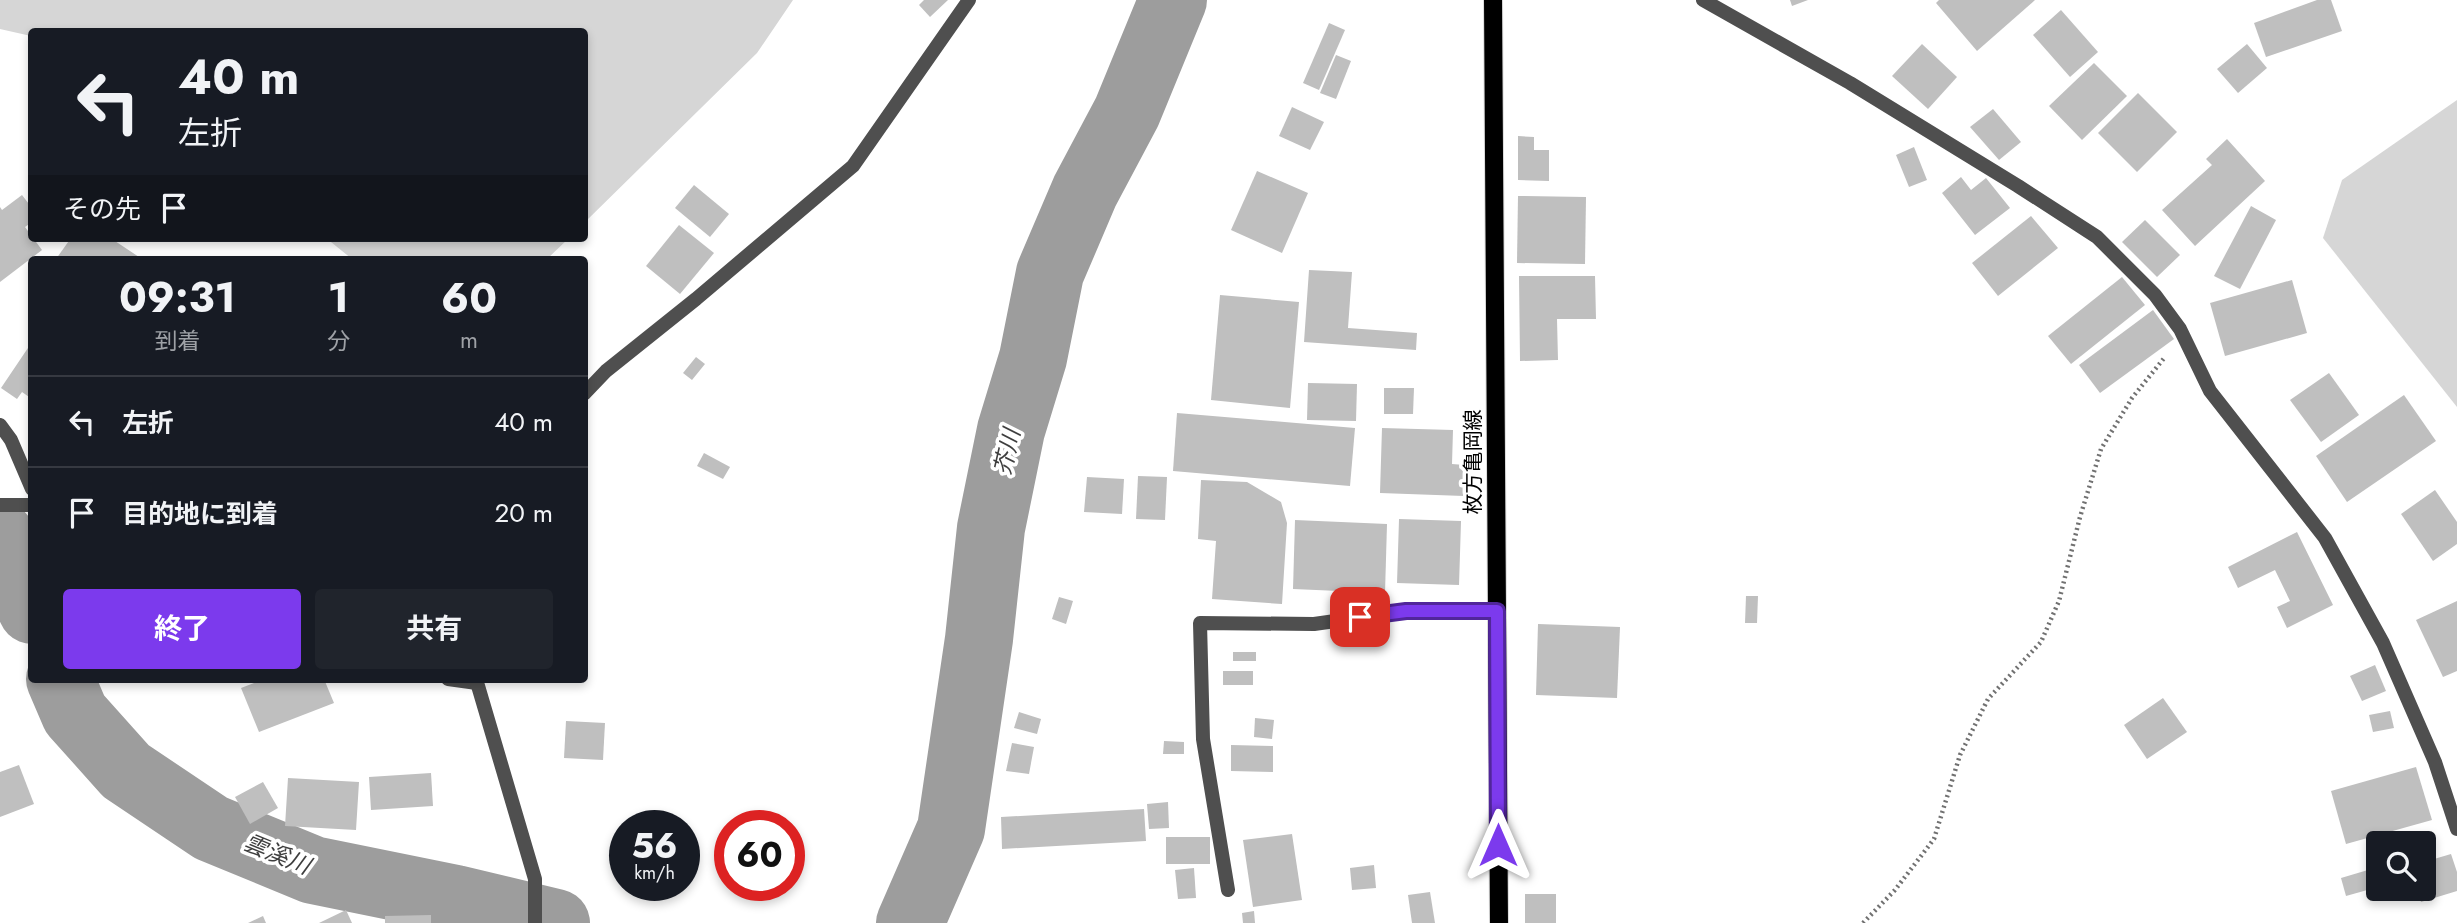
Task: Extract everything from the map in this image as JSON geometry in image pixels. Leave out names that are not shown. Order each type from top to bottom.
[{"type":"main road","name":"枚方亀岡線","points":[[1493,0],[1499,923]]},
{"type":"street","points":[[588,390],[606,371],[853,166],[969,0]]},
{"type":"street","points":[[1703,0],[1850,83],[2097,237],[2155,295],[2183,335],[2210,391],[2325,538],[2393,667],[2435,762],[2457,829]]},
{"type":"street","points":[[0,425],[11,440],[28,480]]},
{"type":"street","points":[[0,505],[28,505]]},
{"type":"street","points":[[1228,890],[1203,739],[1200,623],[1314,624],[1406,611],[1497,611]]},
{"type":"street","points":[[478,683],[535,879],[535,923]]},
{"type":"path","points":[[1863,923],[1895,890],[1934,839],[1960,755],[1988,699],[2041,642],[2059,601],[2080,517],[2101,449],[2132,398],[2183,335]]},
{"type":"shaded area","points":[[0,0],[793,0],[757,53],[588,219],[588,28],[28,28],[28,35],[0,29]]},
{"type":"shaded area","points":[[2457,100],[2457,407],[2323,238],[2342,180]]},
{"type":"shaded area","points":[[331,242],[565,242],[550,256],[348,256]]},
{"type":"building","points":[[924,0],[948,0],[930,17],[919,5]]},
{"type":"building","points":[[1790,0],[1808,0],[1792,6]]},
{"type":"building","points":[[1939,0],[2035,0],[1977,51],[1936,3]]},
{"type":"building","points":[[2317,0],[2331,0],[2342,31],[2266,57],[2254,23]]},
{"type":"building","points":[[2061,10],[2098,52],[2070,77],[2033,35]]},
{"type":"building","points":[[1329,23],[1345,30],[1319,90],[1303,83]]},
{"type":"building","points":[[1922,44],[1957,77],[1928,109],[1892,76]]},
{"type":"building","points":[[2247,44],[2267,68],[2238,93],[2217,69]]},
{"type":"building","points":[[1336,55],[1351,61],[1336,99],[1320,93]]},
{"type":"building","points":[[2094,63],[2127,96],[2082,140],[2049,106]]},
{"type":"building","points":[[2138,93],[2177,132],[2137,172],[2098,133]]},
{"type":"building","points":[[1292,107],[1324,122],[1310,150],[1279,136]]},
{"type":"building","points":[[1993,109],[2021,142],[1999,160],[1970,127]]},
{"type":"building","points":[[1518,136],[1534,137],[1534,150],[1549,150],[1549,181],[1518,180]]},
{"type":"building","points":[[2227,139],[2265,181],[2195,246],[2162,210],[2212,165],[2206,159]]},
{"type":"building","points":[[1914,147],[1927,180],[1909,187],[1896,155]]},
{"type":"building","points":[[1257,171],[1308,193],[1282,253],[1231,230]]},
{"type":"building","points":[[1961,177],[1971,190],[1986,178],[2010,208],[1975,235],[1942,193]]},
{"type":"building","points":[[694,185],[729,214],[710,237],[675,208]]},
{"type":"building","points":[[22,195],[28,203],[28,225],[25,227],[28,231],[28,242],[36,242],[42,250],[34,256],[28,256],[28,261],[0,282],[0,207],[2,210]]},
{"type":"building","points":[[1518,196],[1586,197],[1585,264],[1517,263]]},
{"type":"building","points":[[2251,206],[2276,220],[2240,289],[2214,276]]},
{"type":"building","points":[[2031,216],[2058,248],[1998,296],[1972,263]]},
{"type":"building","points":[[2145,220],[2180,255],[2157,277],[2122,242]]},
{"type":"building","points":[[679,225],[714,253],[680,294],[646,266]]},
{"type":"building","points":[[68,242],[116,242],[138,256],[58,256]]},
{"type":"building","points":[[1309,270],[1352,272],[1348,328],[1417,333],[1416,350],[1304,342]]},
{"type":"building","points":[[1519,276],[1595,276],[1596,319],[1557,319],[1558,360],[1520,361]]},
{"type":"building","points":[[2122,277],[2145,305],[2071,364],[2048,336]]},
{"type":"building","points":[[2292,280],[2307,333],[2225,356],[2210,303]]},
{"type":"building","points":[[1220,295],[1299,302],[1290,408],[1211,400]]},
{"type":"building","points":[[2153,310],[2174,339],[2100,393],[2079,365]]},
{"type":"building","points":[[28,348],[28,396],[22,392],[17,399],[1,388]]},
{"type":"building","points":[[696,357],[705,364],[692,380],[683,373]]},
{"type":"building","points":[[2329,373],[2359,415],[2321,442],[2290,400]]},
{"type":"building","points":[[1308,383],[1357,384],[1356,421],[1307,420]]},
{"type":"building","points":[[1384,388],[1414,388],[1413,414],[1384,414]]},
{"type":"building","points":[[2404,395],[2436,441],[2347,502],[2316,456]]},
{"type":"building","points":[[1177,413],[1355,428],[1350,486],[1173,471]]},
{"type":"building","points":[[1382,428],[1453,430],[1452,464],[1465,465],[1464,496],[1380,493]]},
{"type":"building","points":[[704,453],[730,467],[723,479],[697,466]]},
{"type":"building","points":[[1138,476],[1167,477],[1165,520],[1136,519]]},
{"type":"building","points":[[1087,477],[1124,479],[1122,514],[1084,512]]},
{"type":"building","points":[[1201,480],[1247,482],[1281,502],[1287,523],[1282,604],[1212,599],[1216,541],[1198,539]]},
{"type":"building","points":[[2435,490],[2457,522],[2457,544],[2433,561],[2401,514]]},
{"type":"building","points":[[1399,519],[1461,521],[1459,585],[1397,583]]},
{"type":"building","points":[[1295,520],[1387,524],[1385,593],[1293,589]]},
{"type":"building","points":[[2297,532],[2333,605],[2287,628],[2277,607],[2290,601],[2275,570],[2238,588],[2228,567]]},
{"type":"building","points":[[1746,596],[1758,596],[1757,623],[1745,623]]},
{"type":"building","points":[[1059,597],[1073,601],[1066,624],[1052,619]]},
{"type":"building","points":[[2457,601],[2457,671],[2443,677],[2416,620]]},
{"type":"building","points":[[1538,624],[1620,627],[1617,698],[1536,695]]},
{"type":"building","points":[[1233,652],[1256,652],[1256,661],[1233,661]]},
{"type":"building","points":[[2375,665],[2386,691],[2362,701],[2350,676]]},
{"type":"building","points":[[1223,671],[1253,671],[1253,685],[1223,685]]},
{"type":"building","points":[[254,683],[326,683],[334,703],[259,732],[241,688]]},
{"type":"building","points":[[2163,698],[2187,732],[2147,759],[2124,725]]},
{"type":"building","points":[[2390,711],[2394,728],[2373,732],[2369,715]]},
{"type":"building","points":[[1019,712],[1041,719],[1037,734],[1014,728]]},
{"type":"building","points":[[1255,718],[1274,720],[1272,739],[1254,737]]},
{"type":"building","points":[[566,721],[605,723],[603,760],[564,758]]},
{"type":"building","points":[[1164,741],[1184,742],[1184,754],[1163,754]]},
{"type":"building","points":[[1012,743],[1034,747],[1029,774],[1006,771]]},
{"type":"building","points":[[1231,745],[1273,746],[1273,772],[1231,771]]},
{"type":"building","points":[[19,765],[34,804],[0,817],[0,772]]},
{"type":"building","points":[[2416,767],[2432,820],[2393,831],[2366,831],[2366,838],[2346,844],[2331,791]]},
{"type":"building","points":[[431,773],[433,806],[371,810],[369,777]]},
{"type":"building","points":[[288,778],[359,782],[356,830],[285,826]]},
{"type":"building","points":[[263,782],[278,808],[250,824],[235,797]]},
{"type":"building","points":[[1168,802],[1169,828],[1149,829],[1147,804]]},
{"type":"building","points":[[1144,809],[1146,841],[1002,849],[1001,817]]},
{"type":"building","points":[[1292,834],[1302,900],[1253,907],[1243,840]]},
{"type":"building","points":[[1166,837],[1210,837],[1210,864],[1166,864]]},
{"type":"building","points":[[2451,854],[2457,872],[2457,891],[2436,897],[2436,858]]},
{"type":"building","points":[[1374,865],[1376,888],[1352,890],[1350,868]]},
{"type":"building","points":[[1194,868],[1196,898],[1178,899],[1175,870]]},
{"type":"building","points":[[2366,871],[2366,890],[2346,896],[2341,878]]},
{"type":"building","points":[[1430,892],[1435,923],[1412,923],[1408,895]]},
{"type":"building","points":[[1525,894],[1556,894],[1556,923],[1525,923]]},
{"type":"building","points":[[346,910],[352,923],[319,923]]},
{"type":"building","points":[[1254,911],[1255,923],[1243,923],[1242,913]]},
{"type":"building","points":[[431,915],[431,923],[385,923],[385,916]]},
{"type":"building","points":[[263,916],[266,923],[248,923]]},
{"type":"waterway","name":"芥川","points":[[910,923],[951,829],[979,639],[991,528],[1011,430],[1033,358],[1050,273],[1085,191],[1127,112],[1173,0]]},
{"type":"waterway","name":"雲溪川","points":[[0,535],[28,601]]},
{"type":"waterway","name":"雲溪川","points":[[62,683],[75,714],[126,771],[211,828],[313,870],[456,899],[556,923]]},
{"type":"route","points":[[1360,617],[1406,611],[1497,611],[1498,845]]}]
